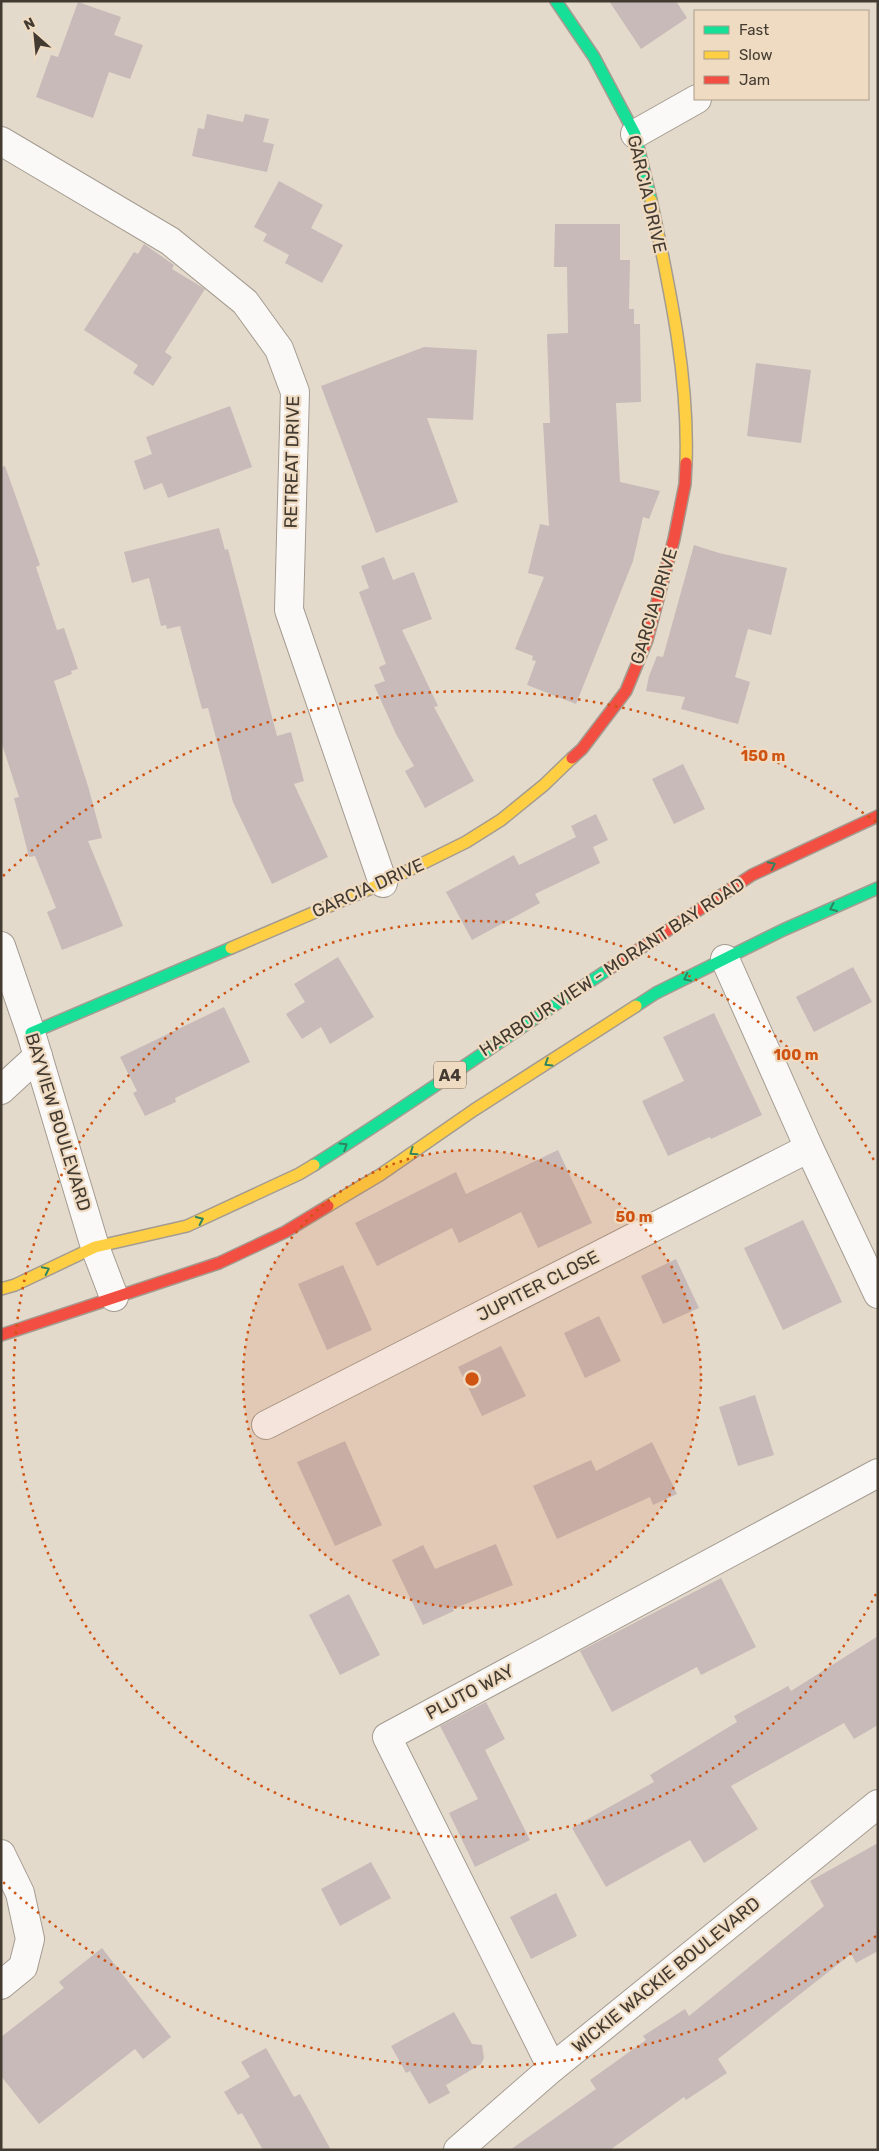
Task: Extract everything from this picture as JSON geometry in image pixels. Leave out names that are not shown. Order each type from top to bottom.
[{"type":"main road","name":"GARCIA DRIVE","points":[[35,1045],[383,883],[466,842],[501,820],[544,785],[582,749],[626,691],[647,640],[676,530],[685,484],[687,425],[674,316],[635,134],[594,57],[556,1]]},
{"type":"main road","name":"HARBOUR VIEW - MORANT BAY ROAD","points":[[1,1289],[15,1285],[95,1247],[186,1226],[299,1174],[392,1116],[490,1047],[752,875],[878,816]]},
{"type":"main road","name":"A4","points":[[1,1335],[219,1263],[286,1232],[380,1175],[474,1110],[656,993],[783,930],[878,888]]},
{"type":"street","points":[[635,134],[695,100]]},
{"type":"street","name":"RETREAT DRIVE","points":[[1,141],[170,242],[245,302],[279,349],[295,392],[289,610],[383,883]]},
{"type":"street","name":"BAYVIEW BOULEVARD","points":[[1,946],[35,1045],[95,1247],[114,1297]]},
{"type":"street","points":[[725,959],[809,1148],[878,1294]]},
{"type":"street","points":[[1,1090],[35,1045]]},
{"type":"street","name":"JUPITER CLOSE","points":[[266,1425],[809,1148]]},
{"type":"street","name":"PLUTO WAY","points":[[552,2068],[387,1737],[878,1473]]},
{"type":"street","name":"WICKIE WACKIE BOULEVARD","points":[[458,2150],[552,2068],[878,1804]]},
{"type":"street","points":[[1,1854],[20,1893],[30,1939],[23,1967],[1,1985]]},
{"type":"building","points":[[609,1],[676,1],[687,18],[641,49]]},
{"type":"building","points":[[78,2],[121,17],[114,35],[143,45],[130,79],[109,72],[93,118],[36,97],[51,55],[58,57]]},
{"type":"building","points":[[207,114],[243,122],[245,114],[269,119],[263,142],[274,144],[267,172],[192,156],[198,128],[204,129]]},
{"type":"building","points":[[279,181],[323,205],[311,228],[343,245],[322,283],[285,263],[289,255],[263,241],[267,234],[254,227]]},
{"type":"building","points":[[555,224],[620,224],[620,260],[630,260],[629,309],[634,309],[634,324],[640,324],[641,402],[616,403],[620,482],[660,491],[649,519],[643,517],[633,561],[576,704],[527,685],[536,661],[532,660],[533,656],[515,649],[544,577],[528,573],[540,524],[549,526],[543,423],[550,423],[547,334],[568,333],[567,267],[554,267]]},
{"type":"building","points":[[144,244],[174,265],[172,269],[205,289],[165,352],[172,357],[153,386],[133,373],[138,365],[84,330],[134,252],[138,254]]},
{"type":"building","points":[[424,347],[477,350],[473,420],[427,418],[458,502],[376,533],[321,386]]},
{"type":"building","points":[[756,363],[811,370],[801,443],[747,436]]},
{"type":"building","points":[[230,406],[252,467],[168,498],[162,483],[144,490],[134,461],[152,454],[146,437]]},
{"type":"building","points":[[5,466],[40,565],[36,567],[57,630],[64,628],[78,669],[71,671],[72,674],[54,681],[88,786],[102,838],[88,841],[123,926],[62,950],[47,912],[56,908],[35,856],[29,857],[14,798],[19,797],[1,741],[1,467]]},
{"type":"building","points":[[219,528],[225,550],[228,549],[277,736],[291,732],[304,781],[294,784],[328,857],[272,884],[233,802],[208,708],[202,709],[180,626],[167,629],[166,625],[161,626],[149,578],[132,583],[124,552]]},
{"type":"building","points":[[694,545],[719,553],[787,568],[771,635],[748,629],[735,677],[750,682],[738,724],[681,709],[685,697],[646,691],[649,676],[657,656],[663,657]]},
{"type":"building","points":[[384,557],[393,580],[414,572],[432,619],[402,630],[438,706],[434,707],[474,781],[425,808],[405,771],[414,766],[396,734],[374,685],[385,681],[379,667],[386,664],[359,592],[369,588],[361,566]]},
{"type":"building","points":[[683,764],[705,809],[674,824],[652,779]]},
{"type":"building","points":[[596,814],[608,840],[593,847],[600,863],[535,894],[540,903],[472,940],[446,892],[514,855],[519,865],[576,837],[571,826]]},
{"type":"building","points":[[338,957],[374,1017],[330,1044],[321,1027],[302,1039],[286,1014],[305,1002],[294,984]]},
{"type":"building","points":[[853,967],[872,1002],[814,1032],[796,997]]},
{"type":"building","points":[[224,1007],[250,1062],[175,1098],[176,1102],[145,1116],[133,1093],[137,1091],[120,1057]]},
{"type":"building","points":[[714,1013],[762,1115],[711,1139],[710,1137],[668,1156],[642,1101],[684,1081],[663,1037]]},
{"type":"building","points":[[558,1150],[592,1223],[538,1248],[521,1212],[459,1243],[452,1228],[377,1266],[355,1223],[456,1172],[466,1194]]},
{"type":"building","points":[[803,1220],[842,1302],[783,1330],[744,1248]]},
{"type":"building","points":[[676,1259],[699,1308],[663,1324],[641,1276]]},
{"type":"building","points":[[343,1265],[372,1330],[327,1350],[298,1284]]},
{"type":"building","points":[[599,1316],[621,1361],[585,1378],[564,1333]]},
{"type":"building","points":[[501,1346],[526,1396],[482,1416],[458,1367]]},
{"type":"building","points":[[755,1395],[774,1455],[738,1466],[719,1407]]},
{"type":"building","points":[[345,1441],[382,1525],[335,1546],[297,1462]]},
{"type":"building","points":[[652,1442],[677,1494],[653,1505],[650,1497],[557,1539],[533,1486],[591,1460],[596,1471]]},
{"type":"building","points":[[496,1544],[513,1585],[453,1609],[454,1611],[423,1625],[392,1560],[423,1545],[435,1569]]},
{"type":"building","points":[[721,1578],[756,1647],[701,1675],[697,1667],[612,1712],[580,1651]]},
{"type":"building","points":[[349,1594],[380,1655],[340,1675],[309,1615]]},
{"type":"building","points":[[878,1636],[878,1725],[854,1739],[844,1723],[731,1786],[758,1829],[704,1863],[690,1840],[606,1887],[572,1828],[654,1782],[650,1775],[737,1722],[734,1716],[788,1686],[791,1691]]},
{"type":"building","points":[[486,1702],[505,1739],[485,1750],[530,1840],[475,1867],[449,1813],[478,1799],[440,1726]]},
{"type":"building","points":[[878,1843],[878,1951],[856,1963],[851,1954],[718,2059],[727,2073],[686,2100],[684,2097],[610,2150],[510,2150],[596,2089],[590,2080],[646,2040],[643,2036],[685,2009],[689,2016],[824,1906],[810,1881]]},
{"type":"building","points":[[371,1862],[391,1898],[340,1926],[321,1889]]},
{"type":"building","points":[[556,1893],[577,1936],[531,1959],[510,1917]]},
{"type":"building","points":[[102,1948],[171,2037],[143,2059],[135,2049],[39,2124],[1,2076],[1,2037],[64,1988],[59,1982]]},
{"type":"building","points":[[454,2012],[472,2044],[482,2045],[484,2058],[481,2064],[446,2085],[450,2093],[429,2104],[410,2071],[406,2073],[391,2046]]},
{"type":"building","points":[[266,2048],[294,2097],[300,2094],[331,2150],[263,2150],[242,2113],[238,2115],[224,2092],[250,2077],[241,2062]]},
{"type":"traffic: fast","points":[[556,1],[594,57],[635,134],[651,200]]},
{"type":"traffic: fast","points":[[636,1006],[656,993],[783,930],[878,888]]},
{"type":"traffic: fast","points":[[31,1033],[231,948]]},
{"type":"traffic: fast","points":[[314,1165],[609,969]]},
{"type":"traffic: slow","points":[[651,200],[671,298],[681,364],[686,430],[686,463]]},
{"type":"traffic: slow","points":[[231,948],[383,883],[466,842],[501,820],[544,785],[572,758]]},
{"type":"traffic: slow","points":[[328,1206],[380,1175],[474,1110],[636,1006]]},
{"type":"traffic: slow","points":[[1,1289],[15,1285],[95,1247],[187,1226],[299,1174],[314,1165]]},
{"type":"traffic: jam","points":[[572,758],[582,749],[626,691],[647,640],[674,539],[685,484],[686,463]]},
{"type":"traffic: jam","points":[[609,969],[752,875],[878,816]]},
{"type":"traffic: jam","points":[[1,1335],[219,1263],[285,1232],[328,1206]]}]
